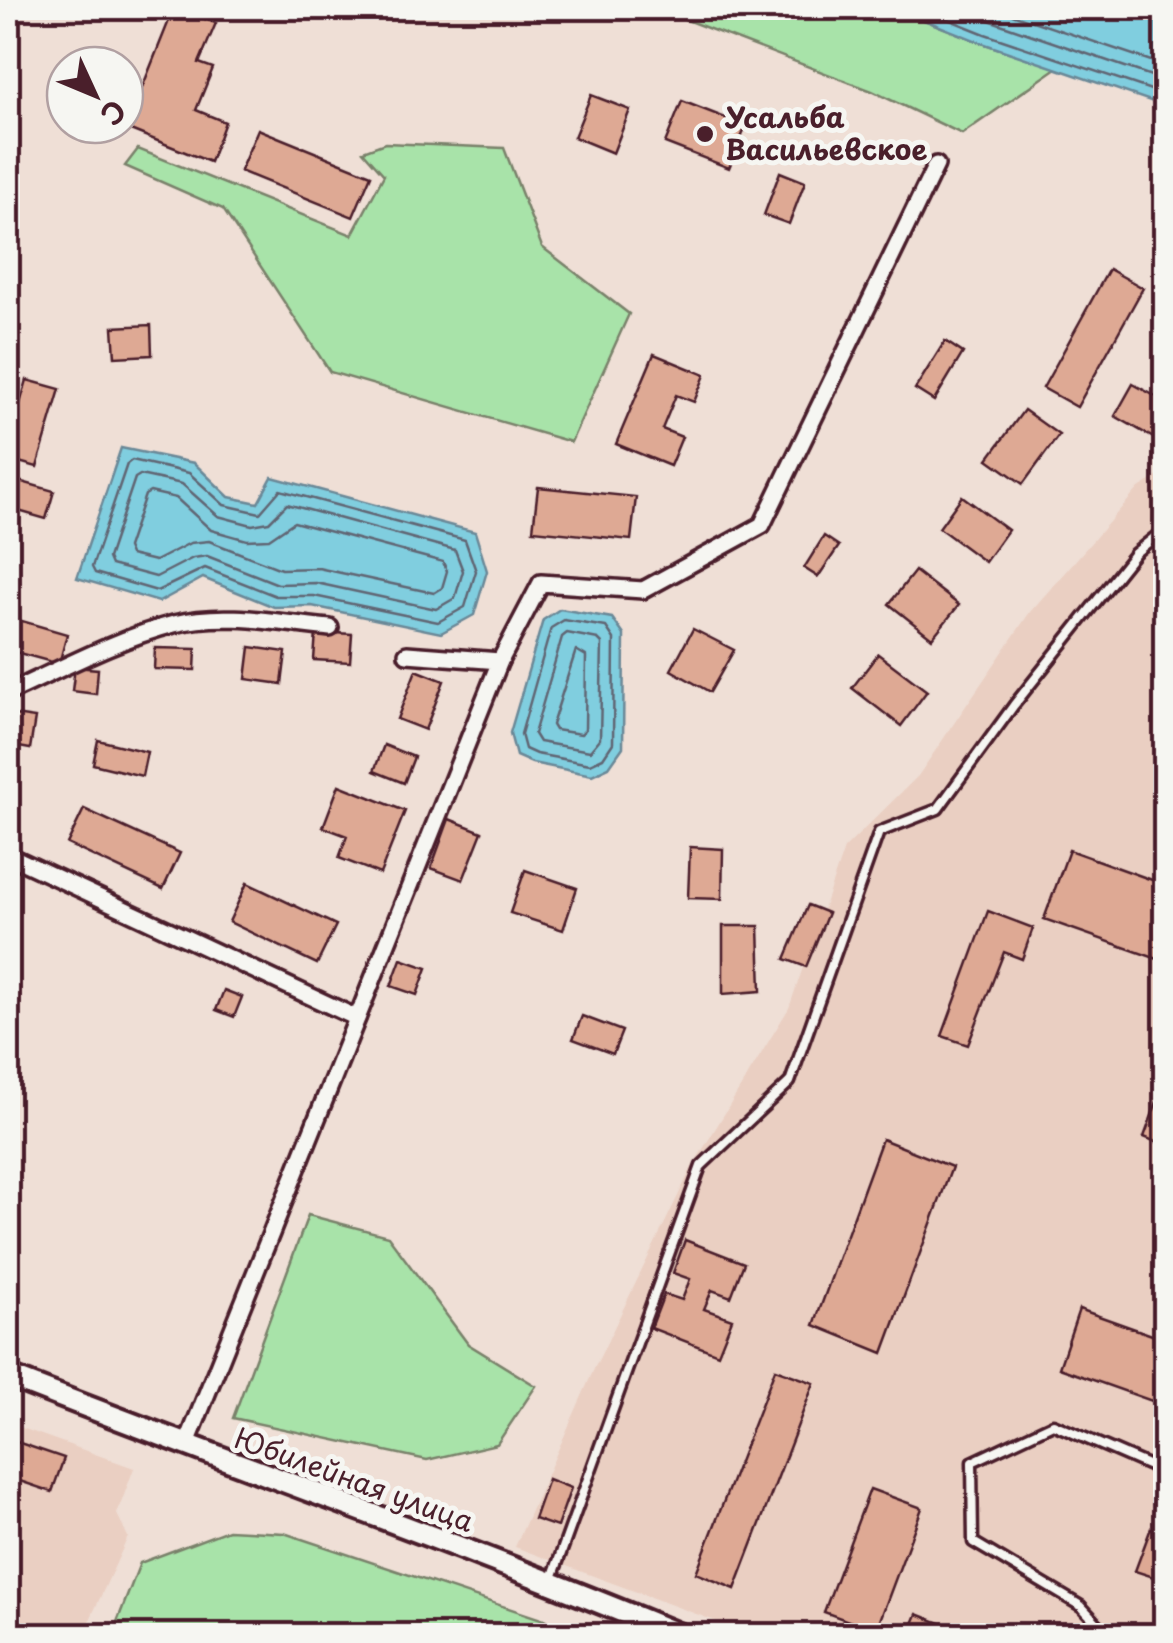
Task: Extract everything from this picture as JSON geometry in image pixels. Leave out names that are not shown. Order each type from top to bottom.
[{"type":"street","points":[[186,1446],[500,660],[541,584],[642,590],[762,525],[936,165]]},
{"type":"street","points":[[8,694],[91,654],[176,623],[239,618],[330,628]]},
{"type":"street","points":[[406,654],[500,660]]},
{"type":"street","points":[[8,855],[357,1018]]},
{"type":"street","name":"Юбилейная улица","points":[[8,1376],[551,1582],[682,1636]]},
{"type":"lane","points":[[551,1582],[701,1166],[790,1082],[879,832],[938,809],[1135,552],[1166,528]]},
{"type":"lane","points":[[1109,1636],[1081,1606],[973,1542],[972,1462],[1052,1424],[1166,1473]]},
{"type":"shaded area","points":[[1165,472],[1165,1635],[753,1635],[515,1547],[594,1369],[692,1167],[789,1008],[844,849],[918,776],[1030,612],[1139,488]]},
{"type":"shaded area","points":[[8,1423],[134,1468],[117,1514],[128,1537],[83,1635],[8,1635]]},
{"type":"green space","points":[[655,8],[894,8],[1057,68],[962,134],[872,91]]},
{"type":"green space","points":[[385,143],[504,148],[542,247],[629,314],[571,442],[330,372],[223,209],[125,166],[138,149],[352,235],[384,175],[363,151]]},
{"type":"green space","points":[[308,1215],[388,1236],[468,1344],[536,1386],[497,1444],[427,1460],[233,1418]]},
{"type":"green space","points":[[228,1530],[284,1533],[589,1635],[112,1635],[140,1563]]},
{"type":"water","points":[[894,8],[1165,8],[1165,106],[982,43]]},
{"type":"water","points":[[121,448],[194,463],[229,497],[258,503],[272,477],[475,532],[487,571],[474,615],[441,633],[312,606],[274,607],[203,578],[159,602],[77,578]]},
{"type":"water","points":[[560,609],[612,618],[624,635],[623,747],[609,767],[592,775],[516,756],[510,733],[543,620]]},
{"type":"building","points":[[174,8],[216,23],[199,63],[213,68],[196,110],[225,122],[210,162],[145,136],[145,80]]},
{"type":"building","points":[[591,95],[630,110],[613,153],[574,137]]},
{"type":"building","name":"Усальба Васильевское","points":[[682,101],[746,126],[729,168],[665,143]]},
{"type":"building","points":[[258,129],[371,175],[353,217],[240,171]]},
{"type":"building","points":[[780,172],[805,182],[789,224],[764,215]]},
{"type":"building","points":[[1109,269],[1143,288],[1077,407],[1043,388]]},
{"type":"building","points":[[151,325],[152,355],[115,357],[113,327]]},
{"type":"building","points":[[945,341],[963,353],[934,401],[915,389]]},
{"type":"building","points":[[654,354],[705,375],[694,402],[676,395],[662,429],[682,437],[670,466],[616,444]]},
{"type":"building","points":[[27,380],[60,389],[37,467],[8,459],[8,430],[12,431]]},
{"type":"building","points":[[1133,384],[1166,402],[1166,445],[1115,416]]},
{"type":"building","points":[[1024,410],[1059,435],[1023,484],[988,459]]},
{"type":"building","points":[[8,478],[54,491],[46,519],[8,508]]},
{"type":"building","points":[[538,487],[636,497],[631,540],[533,530]]},
{"type":"building","points":[[962,496],[1008,530],[985,562],[939,528]]},
{"type":"building","points":[[824,536],[839,546],[818,577],[804,568]]},
{"type":"building","points":[[915,571],[959,605],[932,638],[889,604]]},
{"type":"building","points":[[8,617],[67,634],[59,664],[8,650]]},
{"type":"building","points":[[693,629],[734,650],[710,692],[671,670]]},
{"type":"building","points":[[316,632],[352,634],[350,662],[314,660]]},
{"type":"building","points":[[250,647],[286,652],[282,684],[246,679]]},
{"type":"building","points":[[155,648],[196,649],[195,670],[154,669]]},
{"type":"building","points":[[878,654],[927,691],[901,726],[852,688]]},
{"type":"building","points":[[75,667],[98,669],[96,694],[72,691]]},
{"type":"building","points":[[416,670],[444,681],[425,730],[397,719]]},
{"type":"building","points":[[8,714],[35,718],[30,749],[8,745]]},
{"type":"building","points":[[98,740],[147,752],[142,776],[93,764]]},
{"type":"building","points":[[384,745],[414,757],[404,783],[374,771]]},
{"type":"building","points":[[339,785],[405,811],[380,874],[339,858],[347,836],[323,827]]},
{"type":"building","points":[[84,809],[180,853],[163,889],[67,844]]},
{"type":"building","points":[[449,819],[482,832],[463,880],[431,868]]},
{"type":"building","points":[[690,847],[723,849],[722,899],[688,898]]},
{"type":"building","points":[[1069,850],[1166,885],[1166,962],[1044,919]]},
{"type":"building","points":[[525,870],[577,888],[563,930],[510,913]]},
{"type":"building","points":[[247,883],[336,925],[317,964],[229,922]]},
{"type":"building","points":[[808,905],[828,913],[806,967],[785,959]]},
{"type":"building","points":[[988,911],[1033,928],[1022,959],[1004,952],[968,1045],[942,1036]]},
{"type":"building","points":[[723,926],[759,926],[761,991],[723,994]]},
{"type":"building","points":[[401,959],[427,968],[417,995],[391,986]]},
{"type":"building","points":[[224,990],[242,997],[234,1017],[216,1010]]},
{"type":"building","points":[[582,1016],[622,1031],[613,1054],[573,1039]]},
{"type":"building","points":[[1166,1077],[1166,1146],[1144,1137]]},
{"type":"building","points":[[882,1139],[952,1167],[883,1353],[814,1325]]},
{"type":"building","points":[[685,1240],[744,1263],[731,1297],[712,1290],[704,1309],[732,1319],[718,1354],[651,1328],[664,1294],[682,1300],[690,1279],[673,1273]]},
{"type":"building","points":[[1079,1309],[1166,1340],[1166,1406],[1059,1368]]},
{"type":"building","points":[[775,1369],[814,1383],[735,1589],[696,1573]]},
{"type":"building","points":[[8,1439],[64,1458],[52,1492],[8,1477]]},
{"type":"building","points":[[548,1479],[571,1488],[557,1527],[534,1519]]},
{"type":"building","points":[[870,1489],[922,1508],[876,1631],[824,1612]]},
{"type":"building","points":[[1151,1528],[1166,1534],[1166,1581],[1135,1571]]},
{"type":"building","points":[[917,1614],[973,1636],[908,1636]]},
{"type":"place","name":"Усальба Васильевское","points":[[705,134]]}]
